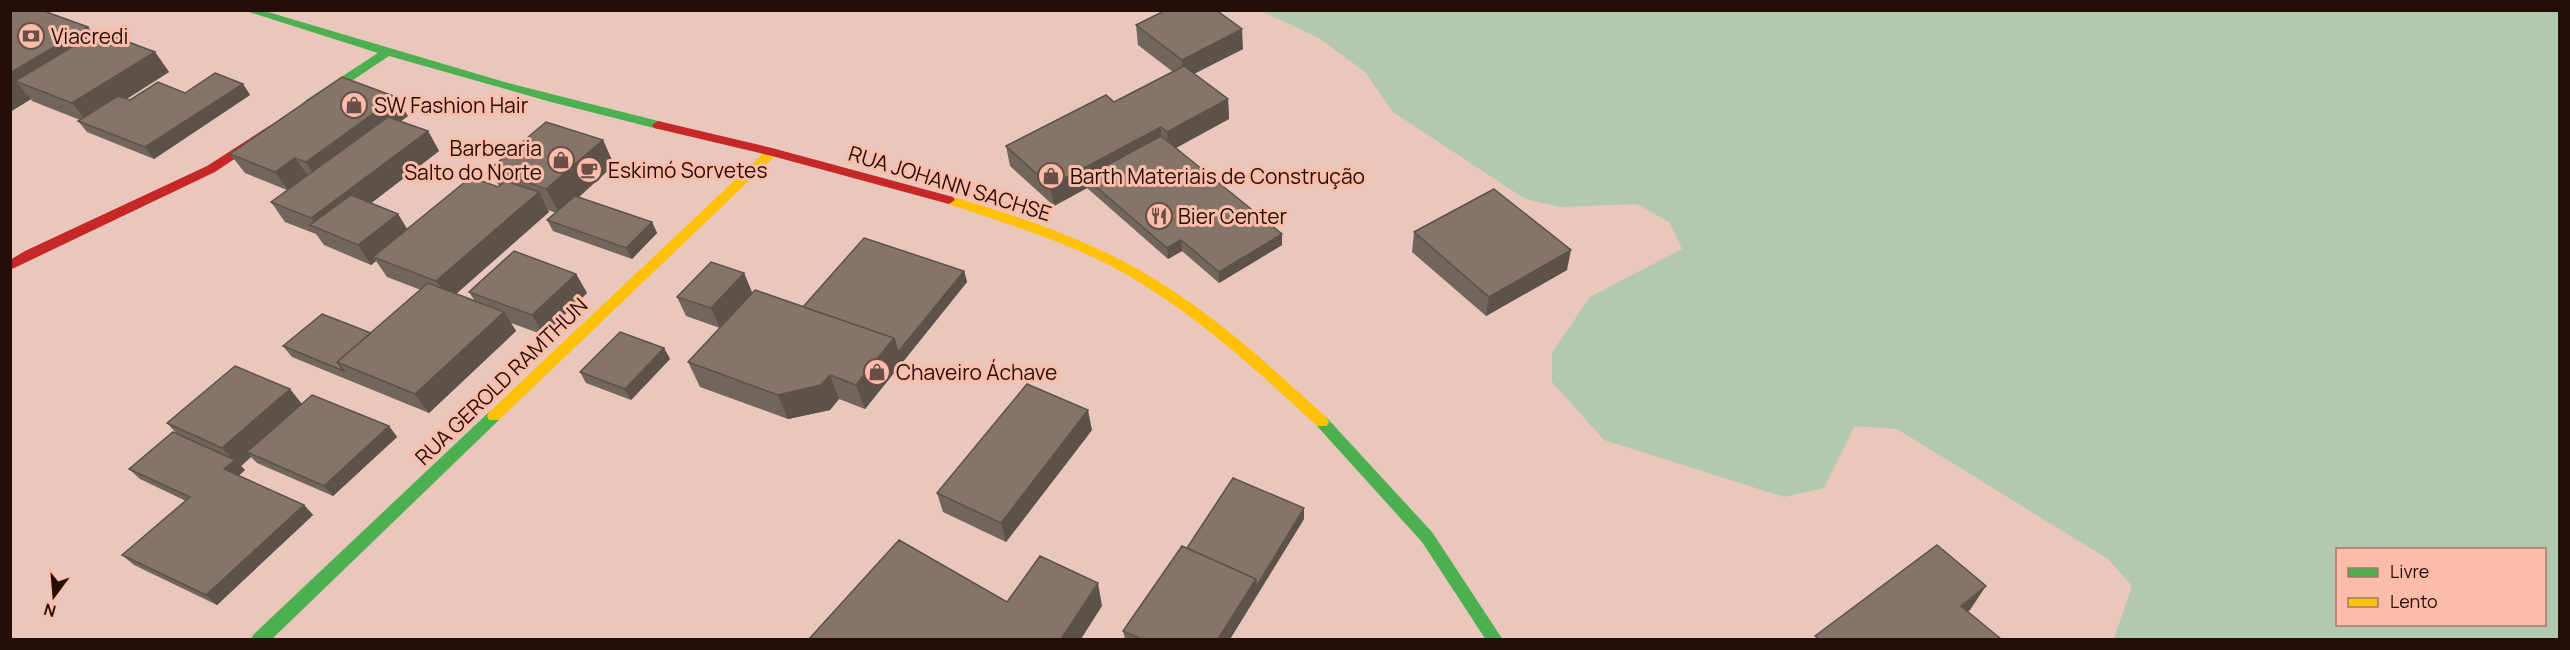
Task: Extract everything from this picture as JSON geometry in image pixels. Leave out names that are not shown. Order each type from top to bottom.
[{"type":"street","name":"RUA JOHANN SACHSE","points":[[248,10],[386,53],[589,109],[772,152],[926,192],[1018,223],[1108,259],[1174,299],[1255,359],[1332,431],[1426,537],[1495,639]]},
{"type":"street","points":[[298,111],[386,53]]},
{"type":"street","points":[[10,266],[30,254],[211,169],[279,124]]},
{"type":"street","name":"RUA GEROLD RAMTHUN","points":[[259,639],[772,152]]},
{"type":"green space","points":[[1261,11],[2559,11],[2559,639],[2114,639],[2132,586],[2108,559],[1897,429],[1855,426],[1824,488],[1784,497],[1604,440],[1552,382],[1552,353],[1590,297],[1682,249],[1669,222],[1637,204],[1561,207],[1525,199],[1393,112],[1365,72],[1319,38]]},
{"type":"building","points":[[10,10],[41,10],[88,27],[10,73]]},
{"type":"building","points":[[1166,10],[1216,10],[1242,29],[1182,60],[1136,25]]},
{"type":"building","points":[[99,31],[155,52],[72,103],[15,81]]},
{"type":"building","points":[[1184,66],[1228,99],[1167,132],[1161,127],[1050,186],[1006,146],[1106,95],[1114,102]]},
{"type":"building","points":[[215,73],[243,84],[145,147],[78,121],[118,96],[130,100],[158,82],[185,93]]},
{"type":"building","points":[[342,77],[396,97],[306,162],[295,158],[275,172],[230,154]]},
{"type":"building","points":[[388,117],[428,131],[311,218],[271,202]]},
{"type":"building","points":[[546,122],[603,140],[546,189],[490,169]]},
{"type":"building","points":[[1161,136],[1282,234],[1219,272],[1181,240],[1167,248],[1085,177]]},
{"type":"building","points":[[471,177],[498,187],[505,181],[539,192],[436,281],[373,257]]},
{"type":"building","points":[[1494,189],[1571,250],[1489,297],[1414,232]]},
{"type":"building","points":[[351,195],[398,214],[358,245],[310,225]]},
{"type":"building","points":[[575,196],[652,222],[626,248],[547,220]]},
{"type":"building","points":[[864,238],[964,271],[898,352],[894,338],[803,307]]},
{"type":"building","points":[[514,251],[576,274],[532,315],[469,292]]},
{"type":"building","points":[[711,262],[744,273],[711,308],[677,297]]},
{"type":"building","points":[[428,283],[504,312],[415,394],[337,362]]},
{"type":"building","points":[[755,290],[894,338],[856,385],[830,375],[821,385],[778,395],[688,362]]},
{"type":"building","points":[[322,314],[371,333],[337,362],[344,371],[283,346]]},
{"type":"building","points":[[620,332],[664,348],[625,389],[580,372]]},
{"type":"building","points":[[235,366],[290,389],[222,448],[167,423]]},
{"type":"building","points":[[1027,384],[1088,410],[1001,523],[937,493]]},
{"type":"building","points":[[312,395],[389,426],[324,486],[247,452]]},
{"type":"building","points":[[173,432],[235,460],[224,469],[304,505],[206,595],[122,555],[190,497],[129,469]]},
{"type":"building","points":[[1233,478],[1304,508],[1256,587],[1256,579],[1187,548]]},
{"type":"building","points":[[899,540],[1007,602],[1040,556],[1098,583],[1061,639],[809,639]]},
{"type":"building","points":[[1937,545],[1986,586],[1961,606],[2001,639],[1819,639],[1815,636]]},
{"type":"building","points":[[1182,546],[1256,579],[1218,639],[1141,639],[1123,631]]},
{"type":"traffic: fast","points":[[248,10],[503,86],[658,125]]},
{"type":"traffic: fast","points":[[310,103],[386,53]]},
{"type":"traffic: fast","points":[[259,640],[494,416]]},
{"type":"traffic: fast","points":[[1322,422],[1427,537],[1495,640]]},
{"type":"traffic: slow","points":[[494,416],[772,152]]},
{"type":"traffic: slow","points":[[949,200],[1069,242],[1137,274],[1221,333],[1322,422]]},
{"type":"traffic: jam","points":[[658,125],[772,152],[949,200]]},
{"type":"traffic: jam","points":[[10,266],[30,254],[211,169],[269,130]]},
{"type":"place","name":"Viacredi","points":[[31,36]]},
{"type":"place","name":"SW Fashion Hair","points":[[354,105]]},
{"type":"place","name":"Barbearia Salto do Norte","points":[[561,160]]},
{"type":"place","name":"Eskimó Sorvetes","points":[[589,170]]},
{"type":"place","name":"Barth Materiais de Construção","points":[[1051,176]]},
{"type":"place","name":"Bier Center","points":[[1159,216]]},
{"type":"place","name":"Chaveiro Áchave","points":[[877,372]]}]
